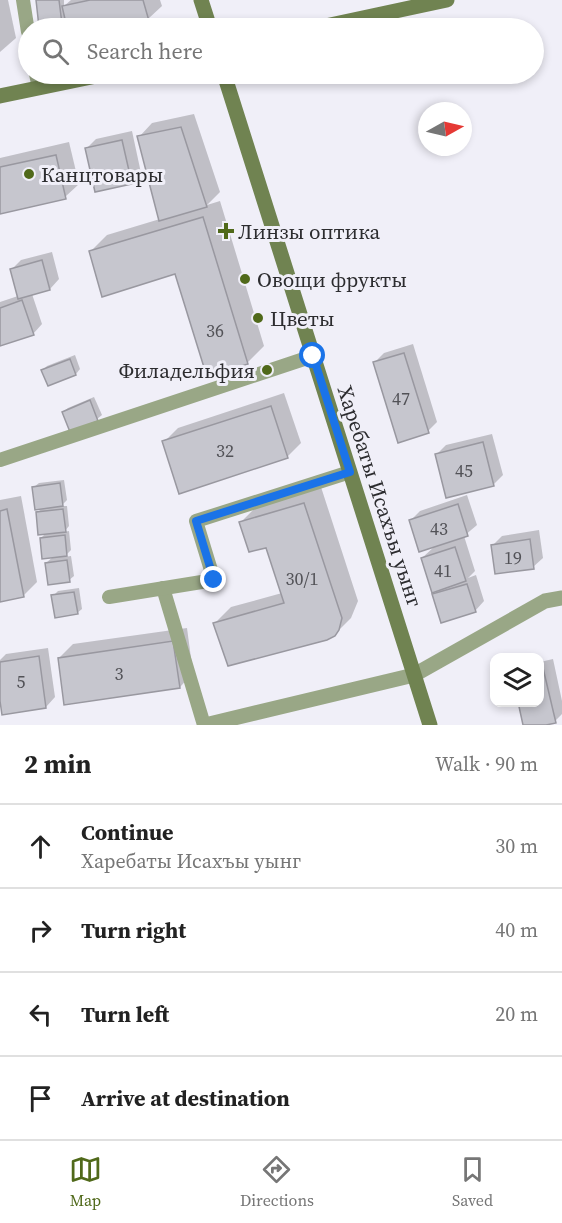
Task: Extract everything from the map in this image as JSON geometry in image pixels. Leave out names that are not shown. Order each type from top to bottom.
[{"type":"main road","points":[[201,0],[207,18]]},
{"type":"main road","points":[[363,18],[447,0]]},
{"type":"main road","points":[[0,96],[30,84]]},
{"type":"main road","name":"Харебаты Исахъы уынг","points":[[227,84],[430,725]]},
{"type":"street","points":[[205,725],[414,675],[545,601],[562,598]]},
{"type":"lane","points":[[22,0],[25,18]]},
{"type":"lane","points":[[0,460],[313,356]]},
{"type":"lane","points":[[109,597],[214,580],[196,521],[350,472]]},
{"type":"lane","points":[[163,588],[205,725]]},
{"type":"building","points":[[36,0],[59,0],[61,18],[38,18]]},
{"type":"building","points":[[90,0],[143,0],[148,18],[65,18],[62,6]]},
{"type":"building","points":[[181,127],[207,207],[159,221],[137,136]]},
{"type":"building","points":[[122,140],[132,184],[95,192],[85,148]]},
{"type":"building","points":[[56,155],[66,199],[0,214],[0,167]]},
{"type":"building","points":[[203,217],[248,364],[207,377],[175,274],[102,297],[89,251]]},
{"type":"building","points":[[42,260],[50,290],[18,299],[10,269]]},
{"type":"building","points":[[22,300],[34,335],[0,346],[0,308]]},
{"type":"building","points":[[404,353],[429,433],[398,443],[373,362]]},
{"type":"building","points":[[70,359],[76,375],[48,386],[41,370]]},
{"type":"building","points":[[90,400],[98,421],[70,432],[62,412]]},
{"type":"building","points":[[271,406],[288,458],[179,494],[162,441]]},
{"type":"building","points":[[483,442],[494,486],[446,498],[435,454]]},
{"type":"building","points":[[60,483],[63,506],[35,510],[32,487]]},
{"type":"building","points":[[304,503],[342,618],[339,630],[335,636],[327,640],[228,666],[213,623],[284,603],[266,548],[249,552],[239,522]]},
{"type":"building","points":[[458,504],[468,536],[419,552],[409,520]]},
{"type":"building","points":[[7,509],[24,597],[0,602],[0,511]]},
{"type":"building","points":[[63,509],[66,532],[38,535],[36,512]]},
{"type":"building","points":[[65,535],[67,556],[42,559],[40,538]]},
{"type":"building","points":[[530,539],[534,569],[495,574],[491,545]]},
{"type":"building","points":[[455,547],[466,581],[432,593],[421,558]]},
{"type":"building","points":[[67,560],[70,582],[48,585],[45,563]]},
{"type":"building","points":[[467,584],[476,612],[441,623],[432,594]]},
{"type":"building","points":[[74,592],[78,614],[55,618],[51,595]]},
{"type":"building","points":[[173,641],[180,688],[64,705],[58,658]]},
{"type":"building","points":[[39,656],[46,708],[2,715],[0,662]]},
{"type":"building","points":[[544,672],[556,723],[523,725],[519,707],[544,707]]},
{"type":"place","name":"Канцтовары","points":[[29,174]]},
{"type":"place","name":"Линзы оптика","points":[[226,231]]},
{"type":"place","name":"Овощи фрукты","points":[[245,279]]},
{"type":"place","name":"Цветы","points":[[258,318]]},
{"type":"place","name":"Филадельфия","points":[[267,370]]},
{"type":"route","points":[[214,580],[196,521],[350,472],[313,356]]}]
